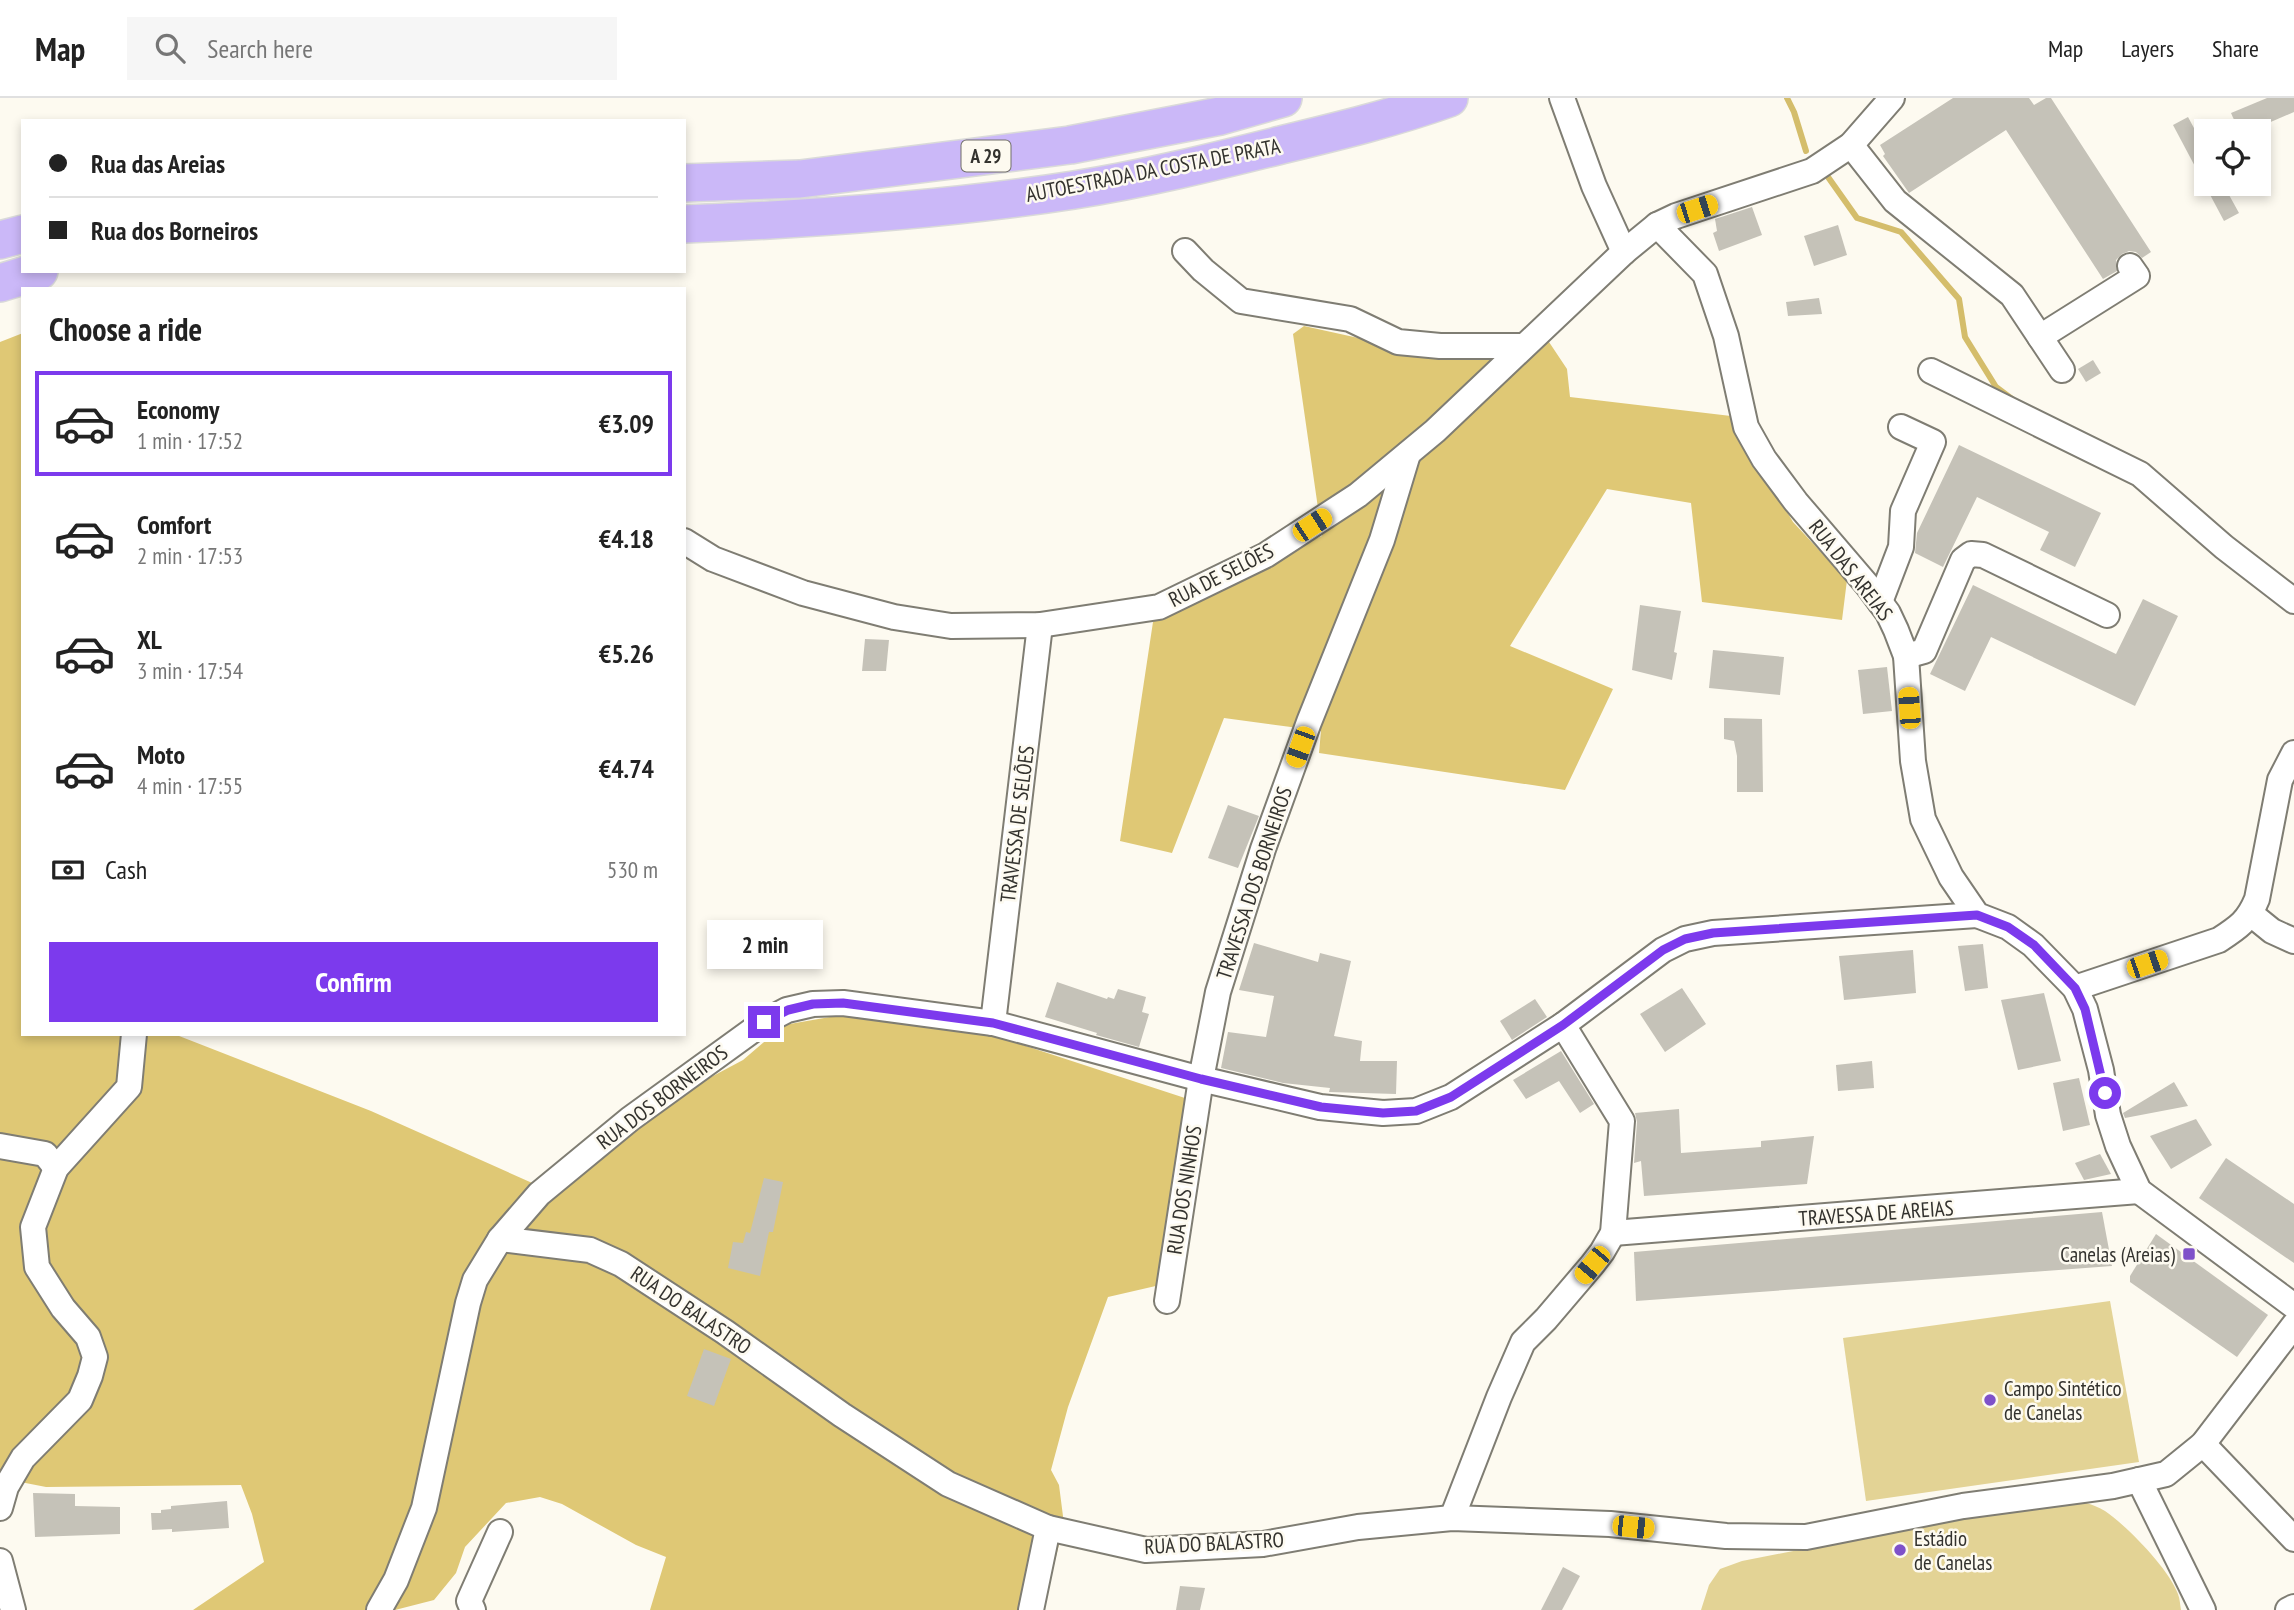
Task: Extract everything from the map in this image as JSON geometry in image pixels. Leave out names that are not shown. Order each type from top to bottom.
[{"type":"highway","name":"AUTOESTRADA DA COSTA DE PRATA","points":[[686,183],[800,179],[1070,145],[1220,116],[1283,98]]},
{"type":"highway","name":"AUTOESTRADA DA COSTA DE PRATA","points":[[686,224],[797,220],[1076,190],[1251,153],[1394,117],[1449,98]]},
{"type":"highway","points":[[0,240],[21,235]]},
{"type":"highway","points":[[0,283],[32,273]]},
{"type":"street","points":[[1562,98],[1594,186],[1624,252]]},
{"type":"street","name":"RUA DE SELÕES","points":[[686,542],[713,559],[803,593],[894,617],[951,626],[1040,625],[1159,607],[1266,555],[1358,495],[1435,431],[1522,346],[1657,225],[1676,216],[1812,171],[1851,145],[1892,98]]},
{"type":"street","points":[[1851,145],[1895,201],[2012,295],[2062,370]]},
{"type":"street","name":"RUA DAS AREIAS","points":[[1657,225],[1705,274],[1726,336],[1746,427],[1764,459],[1796,502],[1847,560],[1892,621],[1906,656],[1913,761],[1923,819],[1951,877],[1977,915]]},
{"type":"street","points":[[1185,251],[1203,270],[1241,301],[1350,319],[1398,342],[1440,346],[1522,346]]},
{"type":"street","points":[[2040,337],[2137,276],[2130,266]]},
{"type":"street","points":[[1931,371],[2140,474],[2224,547],[2294,601]]},
{"type":"street","points":[[1880,602],[1901,547],[1903,511],[1933,442],[1901,427]]},
{"type":"street","name":"TRAVESSA DOS BORNEIROS","points":[[1201,1079],[1218,992],[1264,849],[1309,722],[1382,540],[1408,454]]},
{"type":"street","points":[[1906,656],[1924,651],[1963,560],[1970,554],[1983,555],[2108,615]]},
{"type":"street","name":"TRAVESSA DE SELÕES","points":[[993,1023],[1040,625]]},
{"type":"street","points":[[2075,988],[2219,940],[2241,926],[2251,914],[2257,899],[2294,753]]},
{"type":"street","points":[[2251,914],[2272,931],[2294,942]]},
{"type":"street","points":[[1977,915],[2008,927],[2034,945],[2075,988],[2085,1009],[2118,1146],[2139,1191],[2294,1306]]},
{"type":"street","name":"RUA DOS BORNEIROS","points":[[379,1610],[396,1580],[424,1508],[468,1303],[475,1280],[500,1238],[539,1194],[630,1119],[764,1022],[788,1010],[813,1004],[843,1003],[993,1023],[1201,1079],[1321,1107],[1383,1113],[1416,1111],[1451,1097],[1563,1025],[1663,950],[1685,939],[1713,933],[1977,915]]},
{"type":"street","points":[[1452,1518],[1523,1342],[1592,1265],[1613,1233],[1622,1121],[1563,1025]]},
{"type":"street","points":[[0,1508],[6,1487],[23,1458],[80,1400],[90,1376],[95,1357],[88,1337],[63,1308],[37,1267],[33,1227],[56,1168],[129,1087],[134,1036]]},
{"type":"street","name":"RUA DOS NINHOS","points":[[1167,1301],[1201,1079]]},
{"type":"street","points":[[0,1146],[44,1154],[56,1168]]},
{"type":"street","name":"TRAVESSA DE AREIAS","points":[[1613,1233],[2139,1191]]},
{"type":"street","name":"RUA DO BALASTRO","points":[[500,1238],[590,1250],[621,1264],[948,1484],[1048,1528],[1146,1550],[1263,1544],[1358,1527],[1452,1518],[1610,1524],[1726,1536],[1806,1537],[1963,1506],[2113,1486],[2166,1474],[2203,1444],[2294,1325]]},
{"type":"street","points":[[2203,1444],[2294,1539]]},
{"type":"street","points":[[2139,1480],[2203,1610]]},
{"type":"street","points":[[1031,1610],[1048,1528]]},
{"type":"street","points":[[473,1610],[469,1601],[500,1532]]},
{"type":"street","points":[[0,1561],[13,1610]]},
{"type":"street","points":[[2288,1610],[2294,1606]]},
{"type":"shaded area","points":[[1304,326],[1372,341],[1547,339],[1567,369],[1570,397],[1731,416],[1793,522],[1847,580],[1842,620],[1702,602],[1691,503],[1607,489],[1510,646],[1613,689],[1565,790],[1319,753],[1321,731],[1224,718],[1172,853],[1120,841],[1153,622],[1187,592],[1322,536],[1293,334]]},
{"type":"shaded area","points":[[21,334],[21,1036],[179,1036],[371,1111],[548,1190],[698,1084],[743,1060],[784,1025],[847,1014],[950,1021],[1188,1099],[1160,1285],[1108,1297],[1068,1407],[1051,1470],[1059,1485],[1064,1524],[1043,1610],[650,1610],[666,1557],[636,1545],[562,1504],[540,1497],[506,1503],[465,1547],[456,1573],[434,1600],[395,1610],[193,1610],[264,1562],[252,1514],[241,1485],[46,1487],[0,1478],[0,342]]},
{"type":"shaded area","name":"Campo Sintético de Canelas","points":[[2110,1301],[2139,1462],[1866,1501],[1843,1338]]},
{"type":"shaded area","points":[[2063,1498],[2100,1508],[2124,1527],[2166,1573],[2178,1594],[2181,1610],[1701,1610],[1709,1585],[1720,1569],[1742,1561]]},
{"type":"building","points":[[1953,98],[2029,98],[2034,105],[2051,98],[2151,252],[2142,258],[2136,252],[2122,254],[2116,260],[2117,271],[2103,279],[2006,130],[1909,193],[1883,156],[1885,154],[1880,145]]},
{"type":"building","points":[[2267,98],[2294,98],[2294,112],[2271,122],[2271,119],[2234,119],[2231,113]]},
{"type":"building","points":[[2188,117],[2194,128],[2194,165],[2173,125]]},
{"type":"building","points":[[2211,196],[2230,196],[2239,213],[2224,221]]},
{"type":"building","points":[[1752,207],[1762,235],[1719,251],[1713,233],[1717,231],[1715,219]]},
{"type":"building","points":[[1838,225],[1847,255],[1814,266],[1804,236]]},
{"type":"building","points":[[1819,298],[1822,314],[1788,316],[1786,302]]},
{"type":"building","points":[[2093,360],[2101,373],[2086,382],[2078,369]]},
{"type":"building","points":[[1959,445],[2101,513],[2075,567],[2040,550],[2049,532],[1977,497],[1943,567],[1915,553],[1917,533]]},
{"type":"building","points":[[1973,585],[2116,654],[2143,599],[2178,616],[2135,706],[1991,637],[1965,691],[1930,674]]},
{"type":"building","points":[[1640,605],[1681,611],[1672,680],[1632,670]]},
{"type":"building","points":[[865,639],[889,640],[886,671],[862,671]]},
{"type":"building","points":[[1713,650],[1784,657],[1780,695],[1709,688]]},
{"type":"building","points":[[1887,667],[1892,711],[1863,714],[1858,670]]},
{"type":"building","points":[[1724,718],[1762,719],[1763,792],[1737,792],[1737,756],[1734,741],[1724,739]]},
{"type":"building","points":[[1228,805],[1259,816],[1238,868],[1208,858]]},
{"type":"building","points":[[1254,943],[1318,962],[1320,953],[1351,961],[1334,1036],[1362,1041],[1360,1061],[1397,1061],[1396,1094],[1329,1092],[1330,1088],[1283,1083],[1221,1068],[1228,1032],[1266,1037],[1274,996],[1239,990]]},
{"type":"building","points":[[1983,944],[1988,988],[1965,991],[1958,946]]},
{"type":"building","points":[[1913,950],[1916,993],[1844,1000],[1839,956]]},
{"type":"building","points":[[1057,982],[1107,999],[1114,999],[1118,989],[1146,997],[1142,1012],[1149,1014],[1139,1047],[1045,1017]]},
{"type":"building","points":[[1682,988],[1706,1024],[1665,1052],[1640,1014]]},
{"type":"building","points":[[2044,993],[2061,1061],[2018,1070],[2001,1000]]},
{"type":"building","points":[[1535,999],[1547,1017],[1512,1040],[1500,1021]]},
{"type":"building","points":[[1561,1051],[1594,1104],[1580,1113],[1559,1081],[1526,1099],[1513,1080]]},
{"type":"building","points":[[1872,1061],[1874,1088],[1838,1091],[1836,1065]]},
{"type":"building","points":[[2079,1078],[2090,1125],[2063,1131],[2053,1083]]},
{"type":"building","points":[[2174,1082],[2188,1106],[2125,1118],[2123,1113]]},
{"type":"building","points":[[1679,1109],[1681,1153],[1761,1147],[1761,1141],[1814,1136],[1807,1184],[1644,1196],[1641,1161],[1634,1163],[1637,1122],[1635,1113]]},
{"type":"building","points":[[2196,1119],[2212,1145],[2171,1169],[2150,1136]]},
{"type":"building","points":[[2100,1154],[2111,1174],[2084,1180],[2075,1163]]},
{"type":"building","points":[[2226,1158],[2294,1204],[2294,1263],[2199,1198]]},
{"type":"building","points":[[764,1178],[783,1182],[773,1232],[769,1232],[760,1276],[728,1268],[733,1242],[743,1243],[746,1232],[750,1233]]},
{"type":"building","points":[[2102,1212],[2112,1266],[1636,1301],[1634,1252]]},
{"type":"building","points":[[2156,1234],[2268,1315],[2237,1357],[2130,1282],[2130,1276]]},
{"type":"building","points":[[704,1349],[731,1359],[714,1406],[687,1396]]},
{"type":"building","points":[[33,1493],[75,1494],[75,1506],[120,1507],[120,1534],[35,1537]]},
{"type":"building","points":[[227,1501],[229,1528],[172,1532],[172,1529],[152,1530],[151,1513],[161,1513],[161,1510],[171,1509],[171,1506]]},
{"type":"building","points":[[1563,1567],[1580,1576],[1562,1610],[1541,1610]]},
{"type":"building","points":[[1180,1586],[1205,1588],[1200,1610],[1176,1610]]},
{"type":"waterway","points":[[1787,98],[1806,151]]},
{"type":"waterway","points":[[1828,177],[1857,218],[1901,232],[1959,299],[1965,337],[1996,387],[2012,399]]},
{"type":"place","name":"Canelas (Areias)","points":[[2189,1254]]},
{"type":"place","name":"Campo Sintético de Canelas","points":[[1990,1400]]},
{"type":"place","name":"Estádio de Canelas","points":[[1900,1550]]},
{"type":"route","points":[[764,1022],[788,1010],[813,1004],[843,1003],[993,1023],[1201,1079],[1321,1107],[1383,1113],[1416,1111],[1451,1097],[1563,1025],[1663,950],[1685,939],[1713,933],[1977,915],[2008,927],[2034,945],[2075,988],[2085,1009],[2105,1093]]}]
